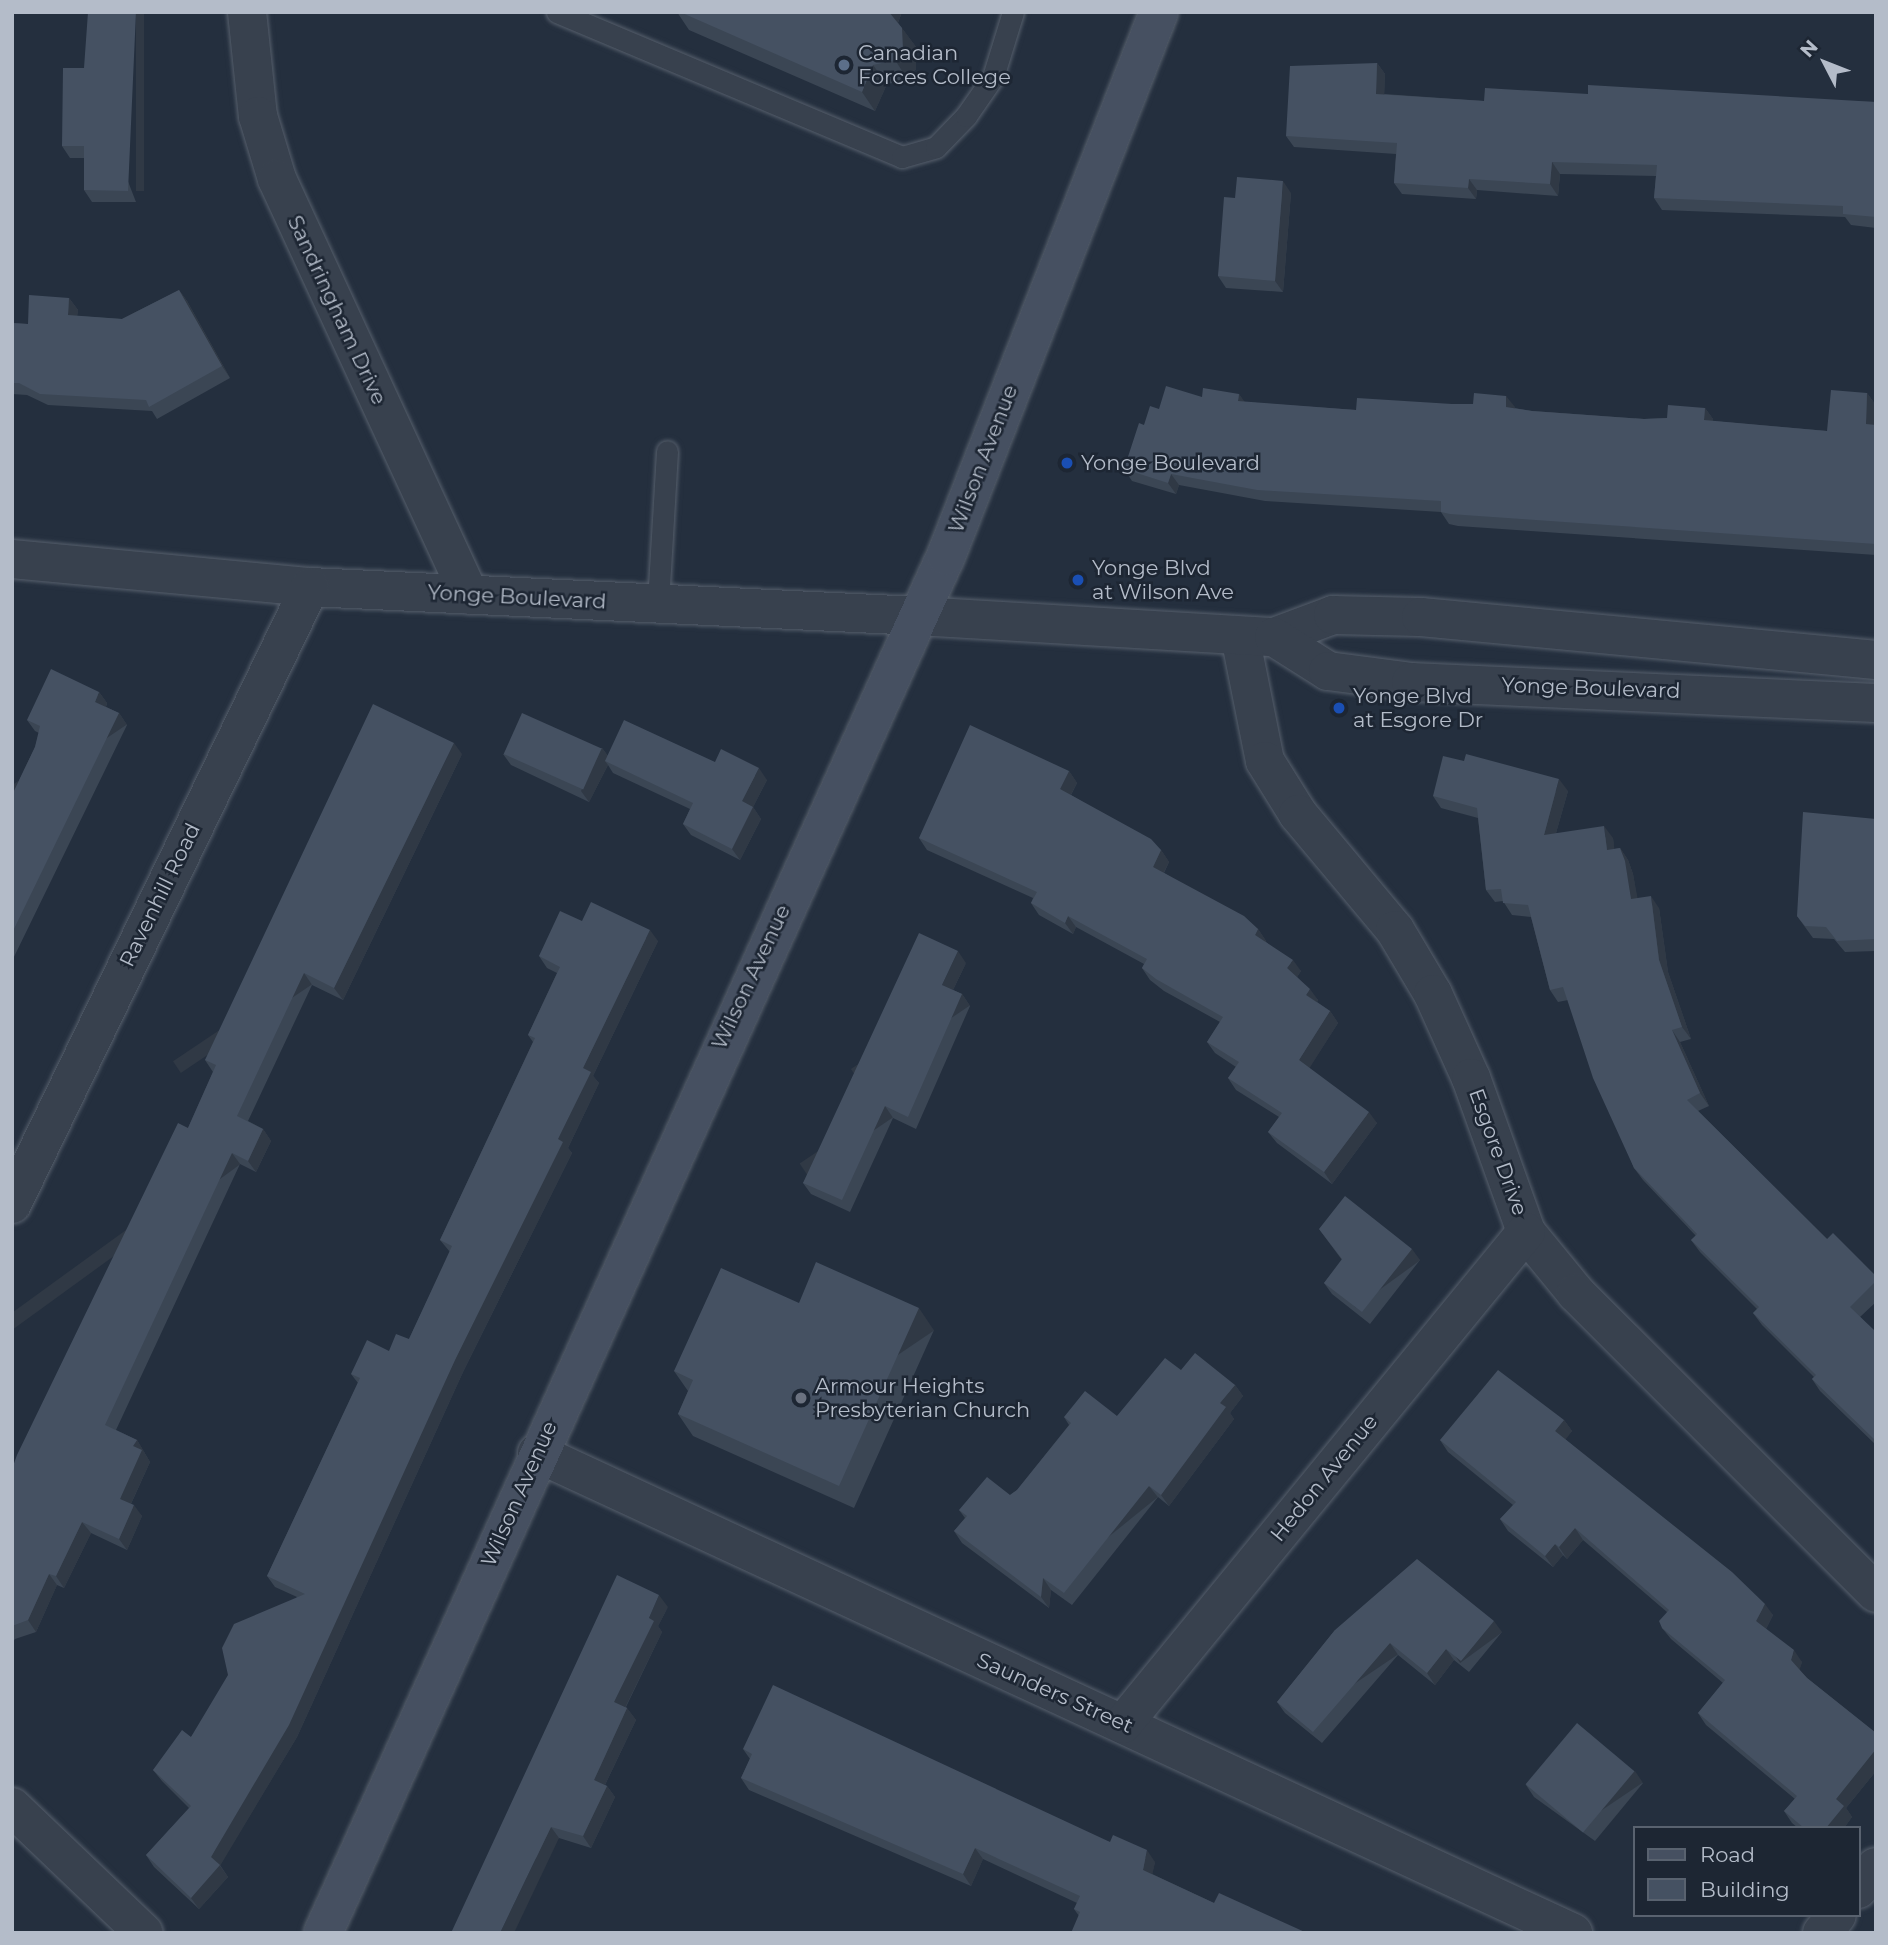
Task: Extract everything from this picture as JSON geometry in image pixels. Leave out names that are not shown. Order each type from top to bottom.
[{"type":"main road","name":"Wilson Avenue","points":[[323,1933],[537,1453],[918,617],[1159,12]]},
{"type":"street","name":"Sandringham Drive","points":[[247,12],[258,116],[277,179],[469,595]]},
{"type":"street","name":"Yonge Boulevard","points":[[12,559],[310,587],[658,603],[1257,637],[1333,615],[1421,617],[1876,660]]},
{"type":"street","name":"Ravenhill Road","points":[[12,1204],[310,587]]},
{"type":"street","name":"Yonge Boulevard","points":[[1257,637],[1328,671],[1411,682],[1876,704]]},
{"type":"street","name":"Esgore Drive","points":[[1257,637],[1265,761],[1298,814],[1395,930],[1433,994],[1526,1232],[1576,1293],[1876,1593]]},
{"type":"street","name":"Hedon Avenue","points":[[1123,1724],[1526,1232]]},
{"type":"street","name":"Saunders Street","points":[[537,1453],[1573,1933]]},
{"type":"street","points":[[12,1807],[144,1933]]},
{"type":"street","points":[[1860,1887],[1876,1867]]},
{"type":"street","points":[[1822,1933],[1835,1917]]},
{"type":"lane","points":[[557,12],[902,157],[936,147],[966,116],[993,78],[1013,12]]},
{"type":"lane","points":[[658,603],[667,451]]},
{"type":"building","points":[[88,12],[136,12],[128,191],[84,190],[84,146],[62,146],[63,68],[84,68]]},
{"type":"building","name":"Canadian Forces College","points":[[680,12],[889,12],[902,28],[903,49],[895,60],[873,65],[862,92]]},
{"type":"building","points":[[1377,63],[1376,94],[1484,101],[1485,88],[1588,94],[1588,85],[1876,102],[1876,217],[1843,214],[1843,206],[1654,198],[1657,165],[1552,162],[1550,184],[1469,179],[1468,188],[1394,183],[1397,143],[1286,136],[1290,66]]},
{"type":"building","points":[[1237,177],[1283,181],[1275,281],[1218,276],[1224,197],[1235,198]]},
{"type":"building","points":[[179,290],[222,366],[149,407],[146,400],[40,394],[19,383],[12,383],[12,323],[28,324],[29,295],[69,298],[68,315],[122,319]]},
{"type":"building","points":[[1166,386],[1202,397],[1203,388],[1239,394],[1238,401],[1356,410],[1357,398],[1473,404],[1474,393],[1506,396],[1506,407],[1532,411],[1644,419],[1667,418],[1668,405],[1705,408],[1704,420],[1827,431],[1831,390],[1867,393],[1866,424],[1876,425],[1876,544],[1450,514],[1441,512],[1441,501],[1257,490],[1171,474],[1168,483],[1124,469],[1139,423],[1144,425],[1150,406],[1159,409]]},
{"type":"building","points":[[51,669],[99,692],[95,702],[119,713],[12,933],[12,795],[35,747],[40,726],[27,720]]},
{"type":"building","points":[[373,704],[454,743],[334,988],[304,973],[237,1116],[263,1129],[248,1161],[232,1153],[105,1425],[137,1440],[133,1446],[142,1450],[120,1499],[134,1505],[119,1539],[82,1522],[56,1576],[49,1574],[28,1620],[12,1626],[12,1469],[17,1455],[178,1123],[188,1128],[216,1065],[205,1060]]},
{"type":"building","points":[[522,713],[601,748],[583,789],[504,754]]},
{"type":"building","points":[[624,720],[715,762],[721,749],[759,768],[742,801],[753,807],[732,849],[683,824],[693,803],[605,761]]},
{"type":"building","points":[[970,725],[1069,771],[1060,789],[1151,839],[1161,850],[1153,867],[1244,916],[1258,929],[1255,935],[1293,960],[1287,968],[1310,989],[1306,995],[1330,1011],[1299,1060],[1369,1112],[1324,1172],[1268,1132],[1282,1113],[1228,1078],[1239,1062],[1207,1042],[1223,1017],[1156,979],[1142,968],[1147,959],[1068,916],[1065,923],[1031,903],[1037,892],[919,838]]},
{"type":"building","points":[[1466,754],[1559,779],[1544,835],[1604,826],[1607,850],[1620,848],[1625,861],[1631,899],[1651,896],[1659,960],[1682,1027],[1672,1030],[1700,1093],[1687,1100],[1827,1239],[1833,1233],[1876,1276],[1876,1281],[1850,1307],[1876,1332],[1876,1441],[1812,1379],[1816,1375],[1753,1313],[1759,1307],[1691,1240],[1697,1234],[1634,1168],[1593,1078],[1563,987],[1550,990],[1528,905],[1503,903],[1501,889],[1486,890],[1477,808],[1433,796],[1443,756],[1464,761]]},
{"type":"building","points":[[1803,812],[1876,819],[1876,939],[1837,941],[1826,927],[1805,926],[1797,916]]},
{"type":"building","points":[[591,902],[650,930],[583,1068],[591,1072],[558,1139],[563,1142],[455,1360],[289,1725],[211,1857],[220,1865],[191,1898],[146,1855],[191,1806],[153,1770],[182,1730],[191,1737],[228,1675],[222,1648],[234,1624],[305,1594],[267,1576],[360,1378],[351,1374],[367,1340],[389,1351],[396,1334],[409,1339],[452,1246],[440,1240],[535,1038],[528,1035],[560,967],[539,956],[560,911],[582,921]]},
{"type":"building","points":[[919,933],[958,951],[942,985],[962,994],[908,1117],[885,1106],[842,1200],[803,1183]]},
{"type":"building","points":[[1345,1196],[1412,1249],[1362,1312],[1324,1283],[1342,1259],[1319,1229]]},
{"type":"building","name":"Armour Heights Presbyterian Church","points":[[816,1262],[919,1308],[839,1486],[678,1414],[693,1380],[674,1371],[721,1268],[799,1303]]},
{"type":"building","points":[[1195,1353],[1235,1385],[1220,1403],[1226,1407],[1161,1495],[1149,1486],[1064,1593],[1043,1578],[1041,1597],[954,1531],[967,1516],[959,1510],[987,1477],[1010,1495],[1017,1490],[1071,1423],[1064,1417],[1085,1391],[1117,1416],[1165,1358],[1181,1370]]},
{"type":"building","points":[[1498,1370],[1564,1420],[1555,1431],[1732,1572],[1765,1604],[1756,1621],[1794,1650],[1791,1660],[1807,1678],[1876,1733],[1876,1749],[1836,1799],[1844,1806],[1828,1826],[1802,1826],[1784,1811],[1797,1796],[1698,1713],[1725,1680],[1662,1628],[1659,1621],[1669,1610],[1575,1528],[1559,1547],[1555,1544],[1545,1556],[1500,1519],[1516,1502],[1440,1440]]},
{"type":"building","points":[[1417,1559],[1494,1621],[1461,1661],[1446,1649],[1427,1673],[1390,1643],[1313,1732],[1277,1702],[1335,1630]]},
{"type":"building","points":[[617,1575],[659,1595],[649,1618],[654,1621],[614,1702],[627,1708],[594,1780],[607,1786],[583,1836],[551,1827],[500,1933],[451,1933]]},
{"type":"building","points":[[773,1685],[1110,1842],[1113,1835],[1147,1850],[1143,1870],[1214,1903],[1219,1893],[1307,1933],[1071,1933],[1080,1912],[1074,1909],[1080,1896],[975,1848],[963,1874],[741,1778],[752,1754],[743,1749]]},
{"type":"building","points":[[1577,1723],[1634,1771],[1583,1832],[1526,1784]]},
{"type":"place","name":"Canadian Forces College","points":[[844,65]]},
{"type":"place","name":"Yonge Boulevard","points":[[1067,463]]},
{"type":"place","name":"Yonge Blvd at Wilson Ave","points":[[1078,580]]},
{"type":"place","name":"Yonge Blvd at Esgore Dr","points":[[1339,708]]},
{"type":"place","name":"Armour Heights Presbyterian Church","points":[[801,1398]]}]
